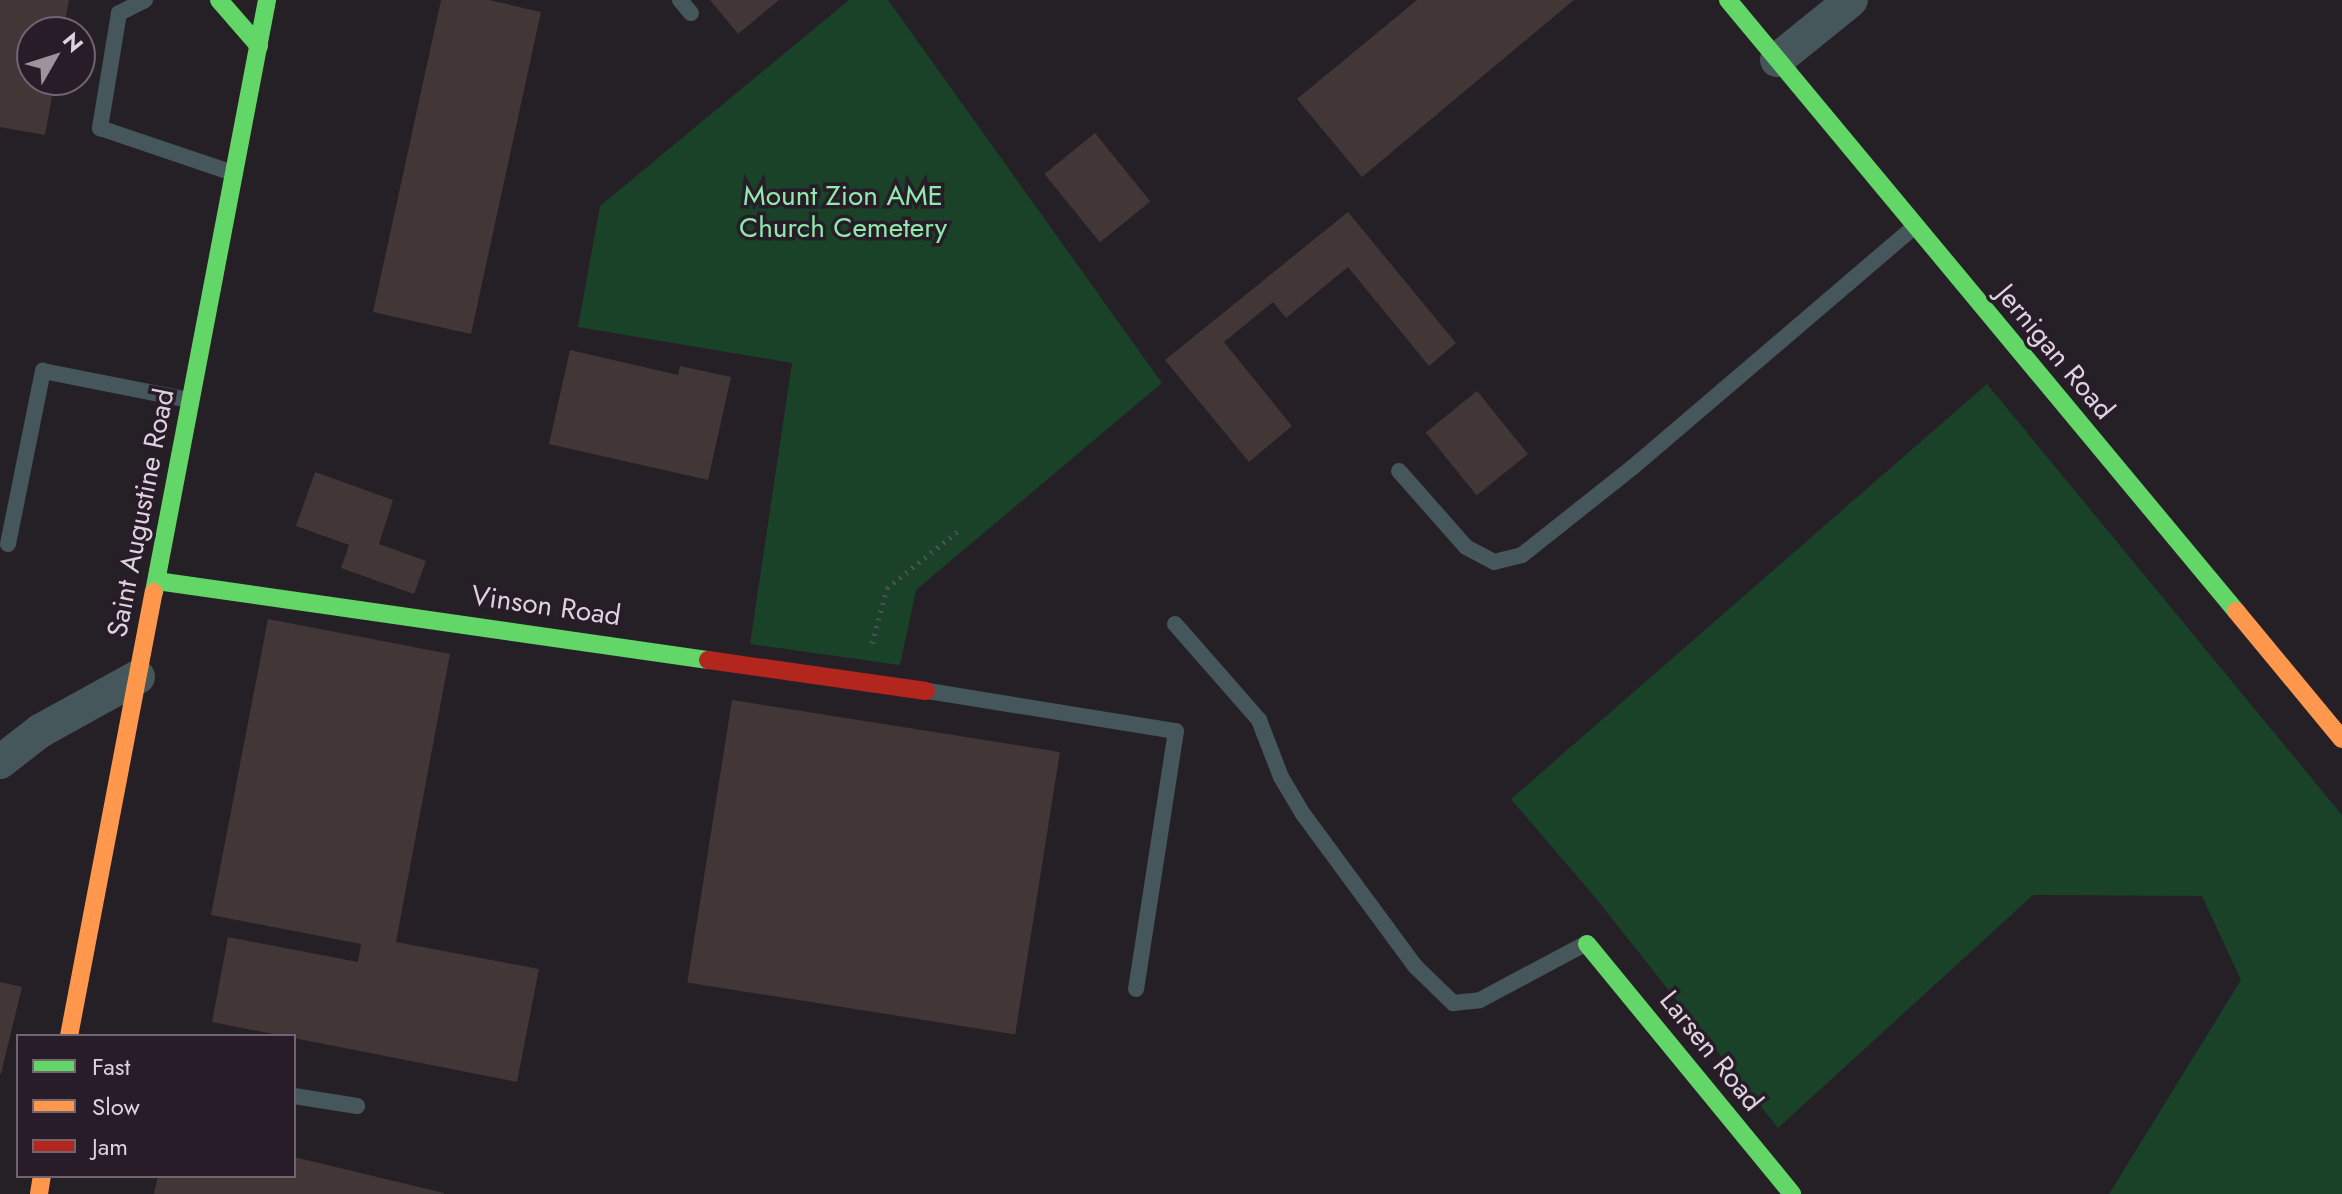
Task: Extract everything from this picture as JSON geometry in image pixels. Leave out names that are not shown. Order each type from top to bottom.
[{"type":"street","points":[[219,0],[259,46]]},
{"type":"street","name":"Saint Augustine Road","points":[[69,1034],[267,0]]},
{"type":"street","name":"Jernigan Road","points":[[1728,0],[2342,739]]},
{"type":"street","points":[[1777,60],[1851,0]]},
{"type":"street","name":"Vinson Road","points":[[157,581],[861,679],[926,691]]},
{"type":"street","points":[[0,762],[40,731],[138,677]]},
{"type":"street","name":"Larsen Road","points":[[1587,944],[1792,1194]]},
{"type":"lane","points":[[145,0],[119,13],[100,128],[234,173]]},
{"type":"lane","points":[[1399,471],[1466,547],[1494,562],[1522,555],[1633,467],[1914,227]]},
{"type":"lane","points":[[8,544],[43,371],[191,400]]},
{"type":"lane","points":[[1175,624],[1259,720],[1281,777],[1303,814],[1416,967],[1453,1003],[1480,1000],[1587,944]]},
{"type":"lane","points":[[926,691],[1176,731],[1136,989]]},
{"type":"lane","points":[[296,1096],[357,1106]]},
{"type":"path","points":[[861,679],[887,588],[957,532]]},
{"type":"green space","name":"Mount Zion AME Church Cemetery","points":[[849,0],[888,0],[1162,383],[916,590],[900,665],[750,644],[792,363],[578,327],[600,206]]},
{"type":"green space","points":[[1987,384],[2342,815],[2342,1194],[2109,1194],[2241,980],[2202,896],[2033,895],[1778,1128],[1594,896],[1511,799]]},
{"type":"building","points":[[0,0],[69,0],[66,16],[16,16],[16,96],[52,96],[45,135],[0,127]]},
{"type":"building","points":[[441,0],[489,0],[541,12],[471,334],[373,312]]},
{"type":"building","points":[[710,0],[779,0],[738,34]]},
{"type":"building","points":[[1417,0],[1574,0],[1362,177],[1297,99]]},
{"type":"building","points":[[1095,133],[1150,201],[1100,242],[1044,174]]},
{"type":"building","points":[[1348,212],[1456,343],[1429,366],[1348,267],[1286,318],[1273,302],[1224,342],[1292,426],[1249,462],[1165,360]]},
{"type":"building","points":[[570,350],[678,375],[680,366],[731,377],[708,480],[549,444]]},
{"type":"building","points":[[1477,391],[1528,454],[1477,495],[1426,433]]},
{"type":"building","points":[[315,472],[393,500],[379,544],[426,561],[414,594],[341,568],[349,545],[296,526]]},
{"type":"building","points":[[268,619],[450,654],[396,942],[539,969],[517,1082],[296,1039],[296,1034],[273,1034],[212,1022],[228,937],[358,962],[361,944],[211,915]]},
{"type":"building","points":[[732,700],[1060,752],[1015,1034],[687,982]]},
{"type":"building","points":[[0,982],[22,987],[1,1074],[0,1074]]},
{"type":"building","points":[[296,1157],[444,1193],[444,1194],[154,1194],[158,1178],[296,1178]]},
{"type":"traffic: fast","points":[[219,0],[259,46]]},
{"type":"traffic: fast","points":[[154,592],[267,0]]},
{"type":"traffic: fast","points":[[1728,0],[2236,611]]},
{"type":"traffic: fast","points":[[157,581],[708,660]]},
{"type":"traffic: fast","points":[[1587,944],[1792,1194]]},
{"type":"traffic: slow","points":[[69,1034],[154,592]]},
{"type":"traffic: slow","points":[[2236,611],[2342,739]]},
{"type":"traffic: slow","points":[[39,1194],[42,1178]]},
{"type":"traffic: jam","points":[[708,660],[926,691]]}]
